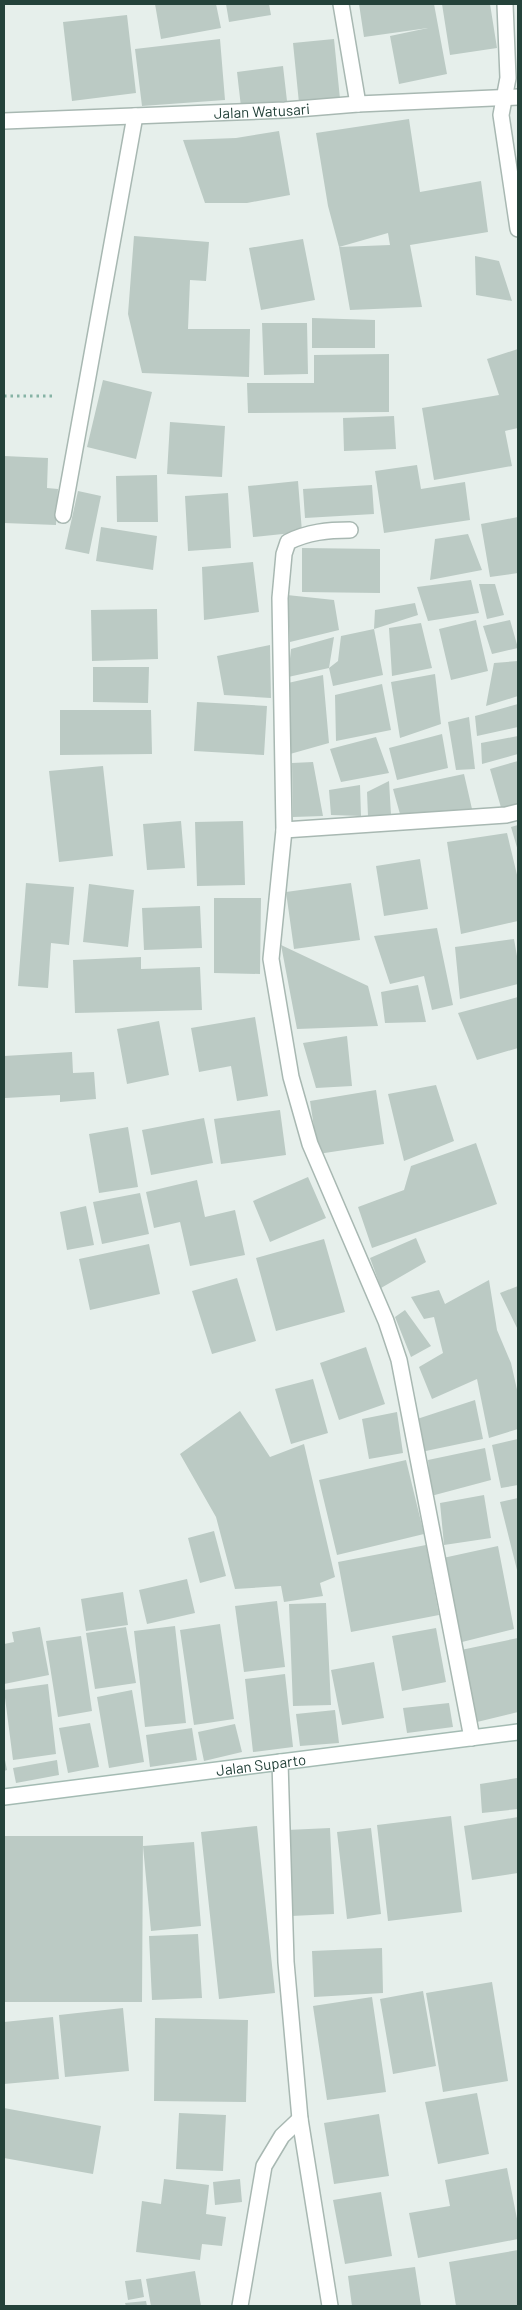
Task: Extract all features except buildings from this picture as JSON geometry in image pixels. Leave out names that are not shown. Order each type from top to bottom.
[{"type":"street","points":[[341,4],[358,104]]},
{"type":"street","points":[[506,4],[508,78],[511,97],[501,115],[518,230]]},
{"type":"street","name":"Jalan Watusari","points":[[4,121],[285,110],[358,104],[511,97]]},
{"type":"street","points":[[63,515],[135,116]]},
{"type":"street","points":[[350,530],[328,530],[301,536],[288,542],[284,554],[280,598],[284,830],[270,959],[291,1077],[315,1158],[366,1272],[386,1321],[399,1360],[472,1738]]},
{"type":"street","points":[[284,830],[506,815],[518,812]]},
{"type":"street","name":"Jalan Suparto","points":[[4,1797],[518,1732]]},
{"type":"street","points":[[280,1762],[286,1962],[300,2119],[330,2306]]},
{"type":"street","points":[[240,2306],[264,2166],[282,2136],[300,2119]]},
{"type":"path","points":[[4,396],[84,396]]}]
